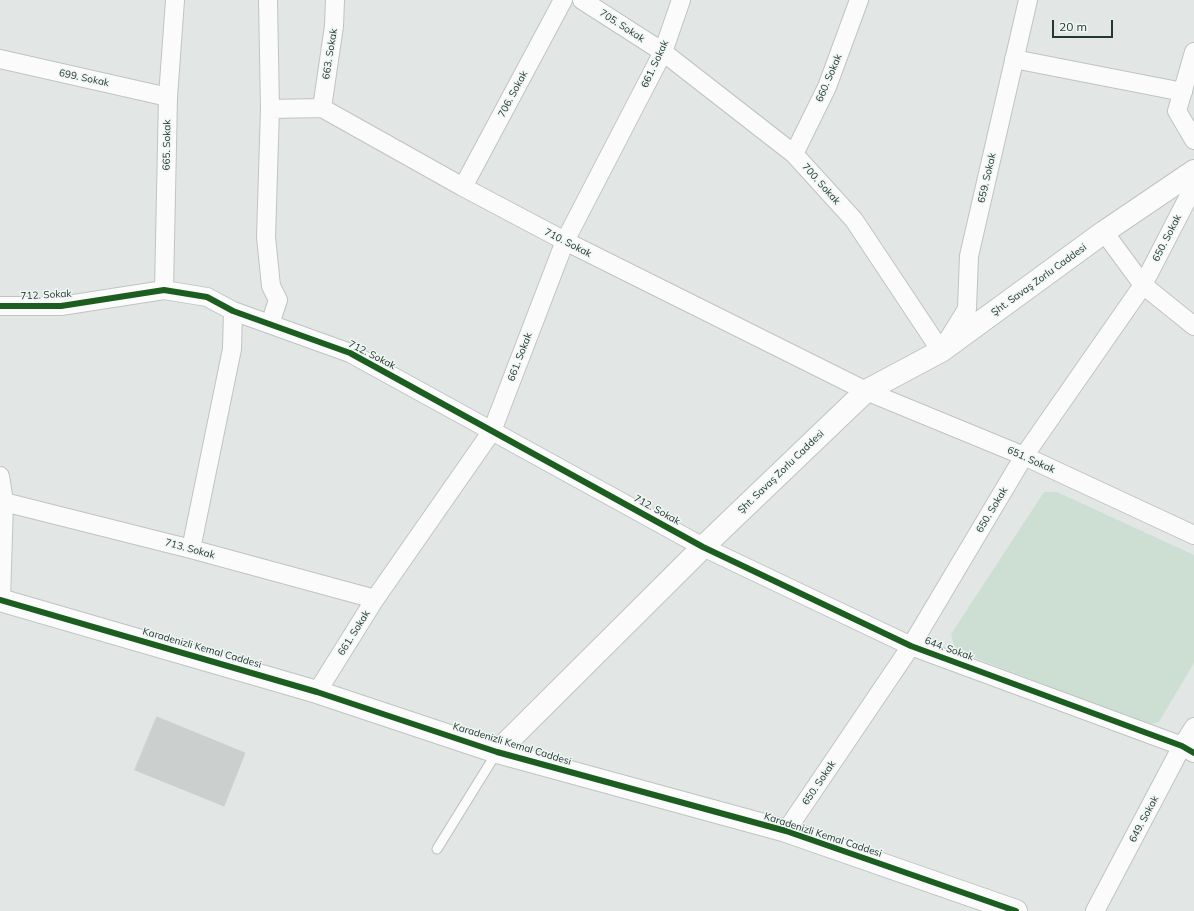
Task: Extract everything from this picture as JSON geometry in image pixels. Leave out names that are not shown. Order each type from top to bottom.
[{"type":"street","name":"665. Sokak","points":[[164,290],[168,96],[175,0]]},
{"type":"street","points":[[268,0],[270,109],[266,237],[271,286],[278,300],[270,324]]},
{"type":"street","name":"663. Sokak","points":[[322,108],[334,26],[335,0]]},
{"type":"street","name":"706. Sokak","points":[[463,187],[563,0]]},
{"type":"street","name":"705. Sokak","points":[[582,0],[663,52]]},
{"type":"street","name":"661. Sokak","points":[[317,692],[375,598],[492,430],[565,242],[663,52],[681,0]]},
{"type":"street","name":"660. Sokak","points":[[794,154],[827,87],[859,0]]},
{"type":"street","name":"659. Sokak","points":[[941,351],[967,309],[969,256],[1028,0]]},
{"type":"street","name":"700. Sokak","points":[[663,52],[794,154],[854,220],[941,351]]},
{"type":"street","points":[[1194,52],[1177,111],[1194,140]]},
{"type":"street","name":"699. Sokak","points":[[0,59],[168,96]]},
{"type":"street","points":[[1014,59],[1183,92]]},
{"type":"street","points":[[270,109],[322,108]]},
{"type":"street","name":"710. Sokak","points":[[322,108],[565,242],[866,391]]},
{"type":"street","name":"Şht. Savaş Zorlu Caddesi","points":[[497,752],[703,547],[866,391],[941,351],[1104,232],[1194,170]]},
{"type":"street","name":"650. Sokak","points":[[786,831],[911,646],[1024,456],[1143,285],[1194,186]]},
{"type":"street","points":[[1104,232],[1143,285],[1194,326]]},
{"type":"street","name":"712. Sokak","points":[[0,306],[61,306],[164,290],[207,297],[233,311],[350,354],[492,430],[703,547]]},
{"type":"street","points":[[191,549],[232,349],[233,311]]},
{"type":"street","name":"651. Sokak","points":[[866,391],[1024,456],[1194,535]]},
{"type":"street","points":[[0,476],[4,502],[0,600]]},
{"type":"street","name":"713. Sokak","points":[[4,502],[191,549],[375,598]]},
{"type":"street","name":"644. Sokak","points":[[703,547],[911,646],[1188,750]]},
{"type":"street","name":"Karadenizli Kemal Caddesi","points":[[0,600],[317,692],[497,752],[786,831],[1016,911]]},
{"type":"street","name":"649. Sokak","points":[[1095,911],[1188,750],[1194,727]]},
{"type":"lane","name":"Şht. Savaş Zorlu Caddesi","points":[[437,849],[497,752]]},
{"type":"green space","points":[[1044,492],[1057,492],[1194,555],[1194,663],[1159,722],[1148,725],[955,650],[951,634]]},
{"type":"building","points":[[157,717],[245,753],[224,806],[135,770]]},
{"type":"cycle path","points":[[0,306],[61,306],[164,290],[207,297],[233,311],[350,353],[703,547],[911,646],[1182,746],[1194,753]]},
{"type":"cycle path","points":[[0,600],[317,692],[497,752],[786,831],[1016,911]]}]
